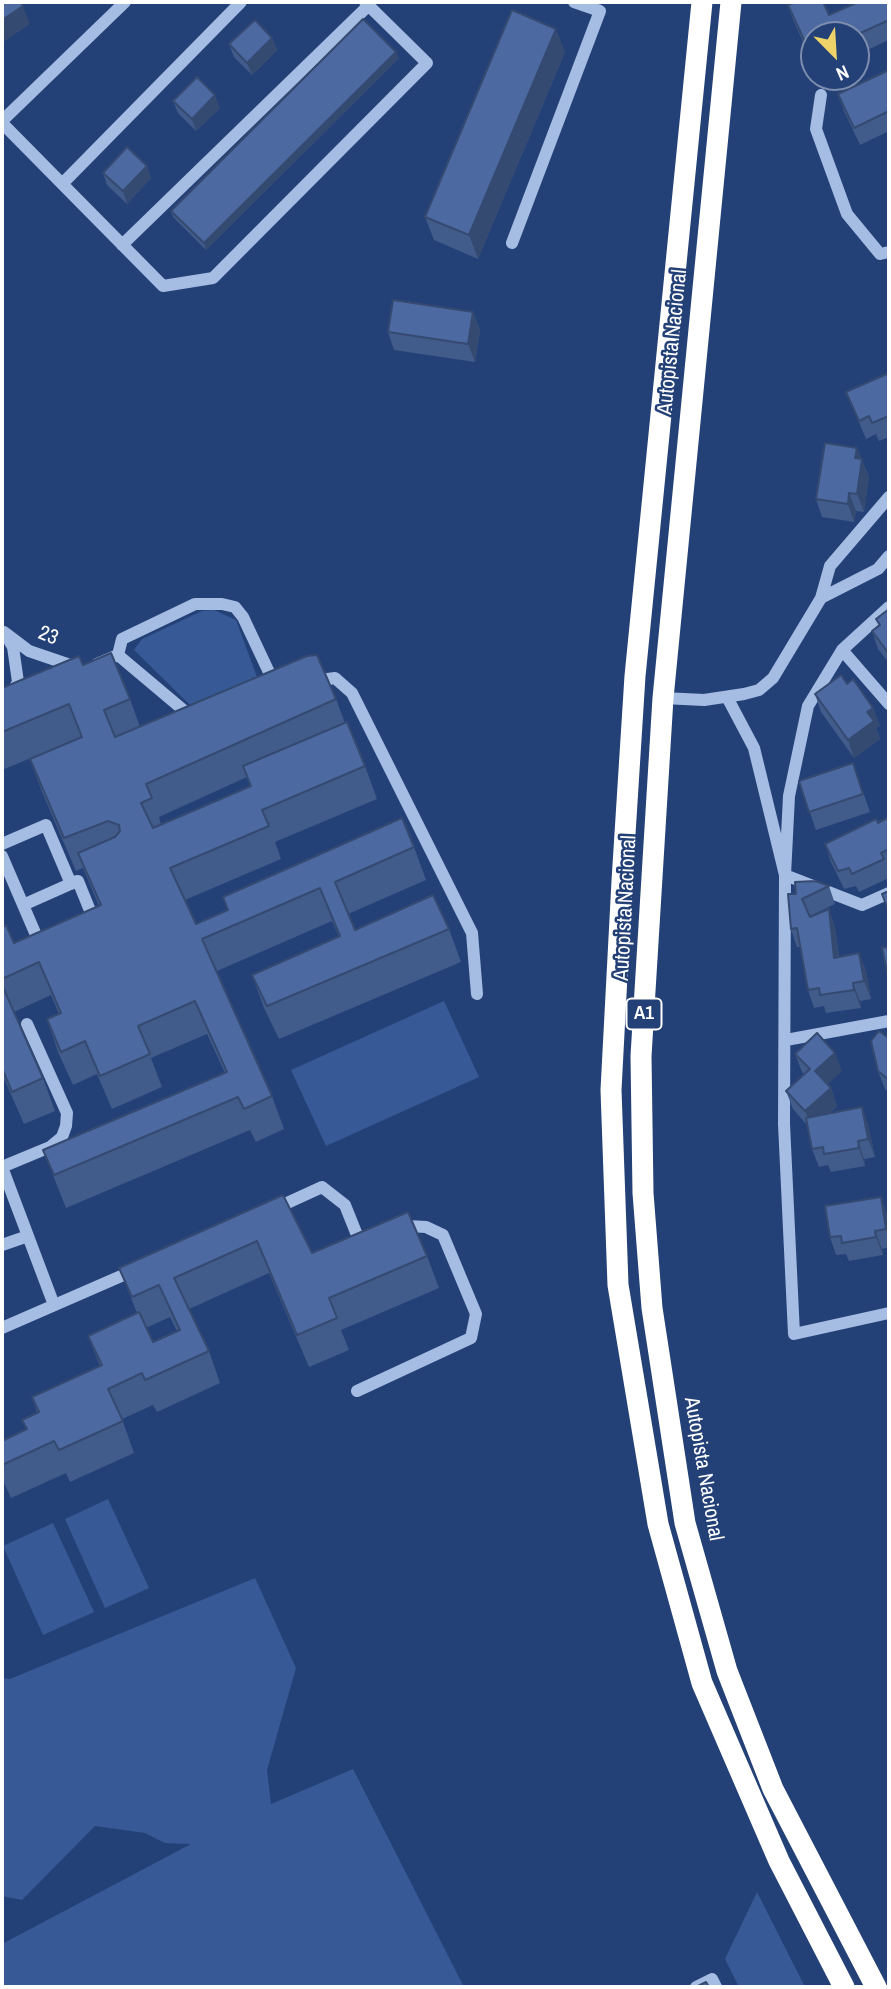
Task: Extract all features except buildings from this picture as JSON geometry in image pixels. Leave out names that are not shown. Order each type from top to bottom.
[{"type":"highway","name":"Autopista Nacional","points":[[702,2],[636,662],[623,854],[611,1090],[618,1285],[658,1524],[702,1683],[779,1861],[844,1987]]},
{"type":"highway","name":"Autopista Nacional","points":[[731,2],[663,698],[641,1056],[643,1193],[652,1308],[685,1523],[727,1671],[774,1789],[876,1987]]},
{"type":"street","points":[[122,245],[367,4],[426,63],[213,278],[163,286],[122,245],[62,184],[2,122],[125,2]]},
{"type":"street","points":[[62,184],[241,2]]},
{"type":"street","points":[[512,243],[600,11],[573,2]]},
{"type":"street","points":[[821,95],[816,129],[847,214],[880,254],[889,252]]},
{"type":"street","points":[[663,698],[704,700],[727,697],[759,690],[773,678],[821,598],[830,566],[889,497]]},
{"type":"street","points":[[821,598],[878,569],[889,556]]},
{"type":"street","points":[[118,655],[122,639],[195,604],[222,604],[235,607],[243,617],[282,686],[335,678],[352,693],[472,933],[477,994]]},
{"type":"street","points":[[889,607],[842,650],[808,706],[789,796],[785,876],[784,1124],[794,1334],[889,1313]]},
{"type":"street","name":"23","points":[[3,631],[29,651],[82,670]]},
{"type":"street","name":"23","points":[[3,631],[13,647],[18,682],[3,708]]},
{"type":"street","points":[[842,650],[889,704]]},
{"type":"street","points":[[59,681],[118,655]]},
{"type":"street","points":[[118,655],[198,722],[209,717]]},
{"type":"street","points":[[3,708],[25,697]]},
{"type":"street","points":[[727,697],[754,748],[785,876]]},
{"type":"street","points":[[2,844],[46,825],[79,881],[93,918],[39,942],[2,856]]},
{"type":"street","points":[[785,876],[862,905],[889,893]]},
{"type":"street","points":[[23,905],[79,881]]},
{"type":"street","points":[[786,1041],[889,1021]]},
{"type":"street","points":[[27,1024],[67,1113],[66,1126],[62,1137],[50,1147],[2,1167],[54,1306]]},
{"type":"street","points":[[258,1216],[322,1187],[345,1205],[361,1245],[408,1226],[426,1227],[443,1235],[476,1314],[471,1338],[357,1391]]},
{"type":"street","points":[[2,1245],[27,1236]]},
{"type":"street","points":[[2,1328],[143,1266]]},
{"type":"street","points":[[696,1987],[712,1979],[716,1987]]},
{"type":"shaded area","points":[[214,610],[236,620],[257,677],[254,686],[199,709],[189,704],[134,650],[142,639],[202,611]]},
{"type":"shaded area","points":[[444,1001],[479,1077],[326,1146],[291,1070]]},
{"type":"shaded area","points":[[108,1499],[149,1588],[105,1608],[65,1519]]},
{"type":"shaded area","points":[[53,1523],[94,1612],[43,1635],[3,1546]]},
{"type":"shaded area","points":[[255,1578],[296,1668],[267,1770],[271,1804],[353,1769],[464,1987],[2,1987],[2,1944],[191,1844],[165,1843],[145,1833],[95,1826],[22,1900],[2,1896],[2,1678],[10,1679]]},
{"type":"shaded area","points":[[757,1892],[805,1987],[739,1987],[725,1959]]}]
